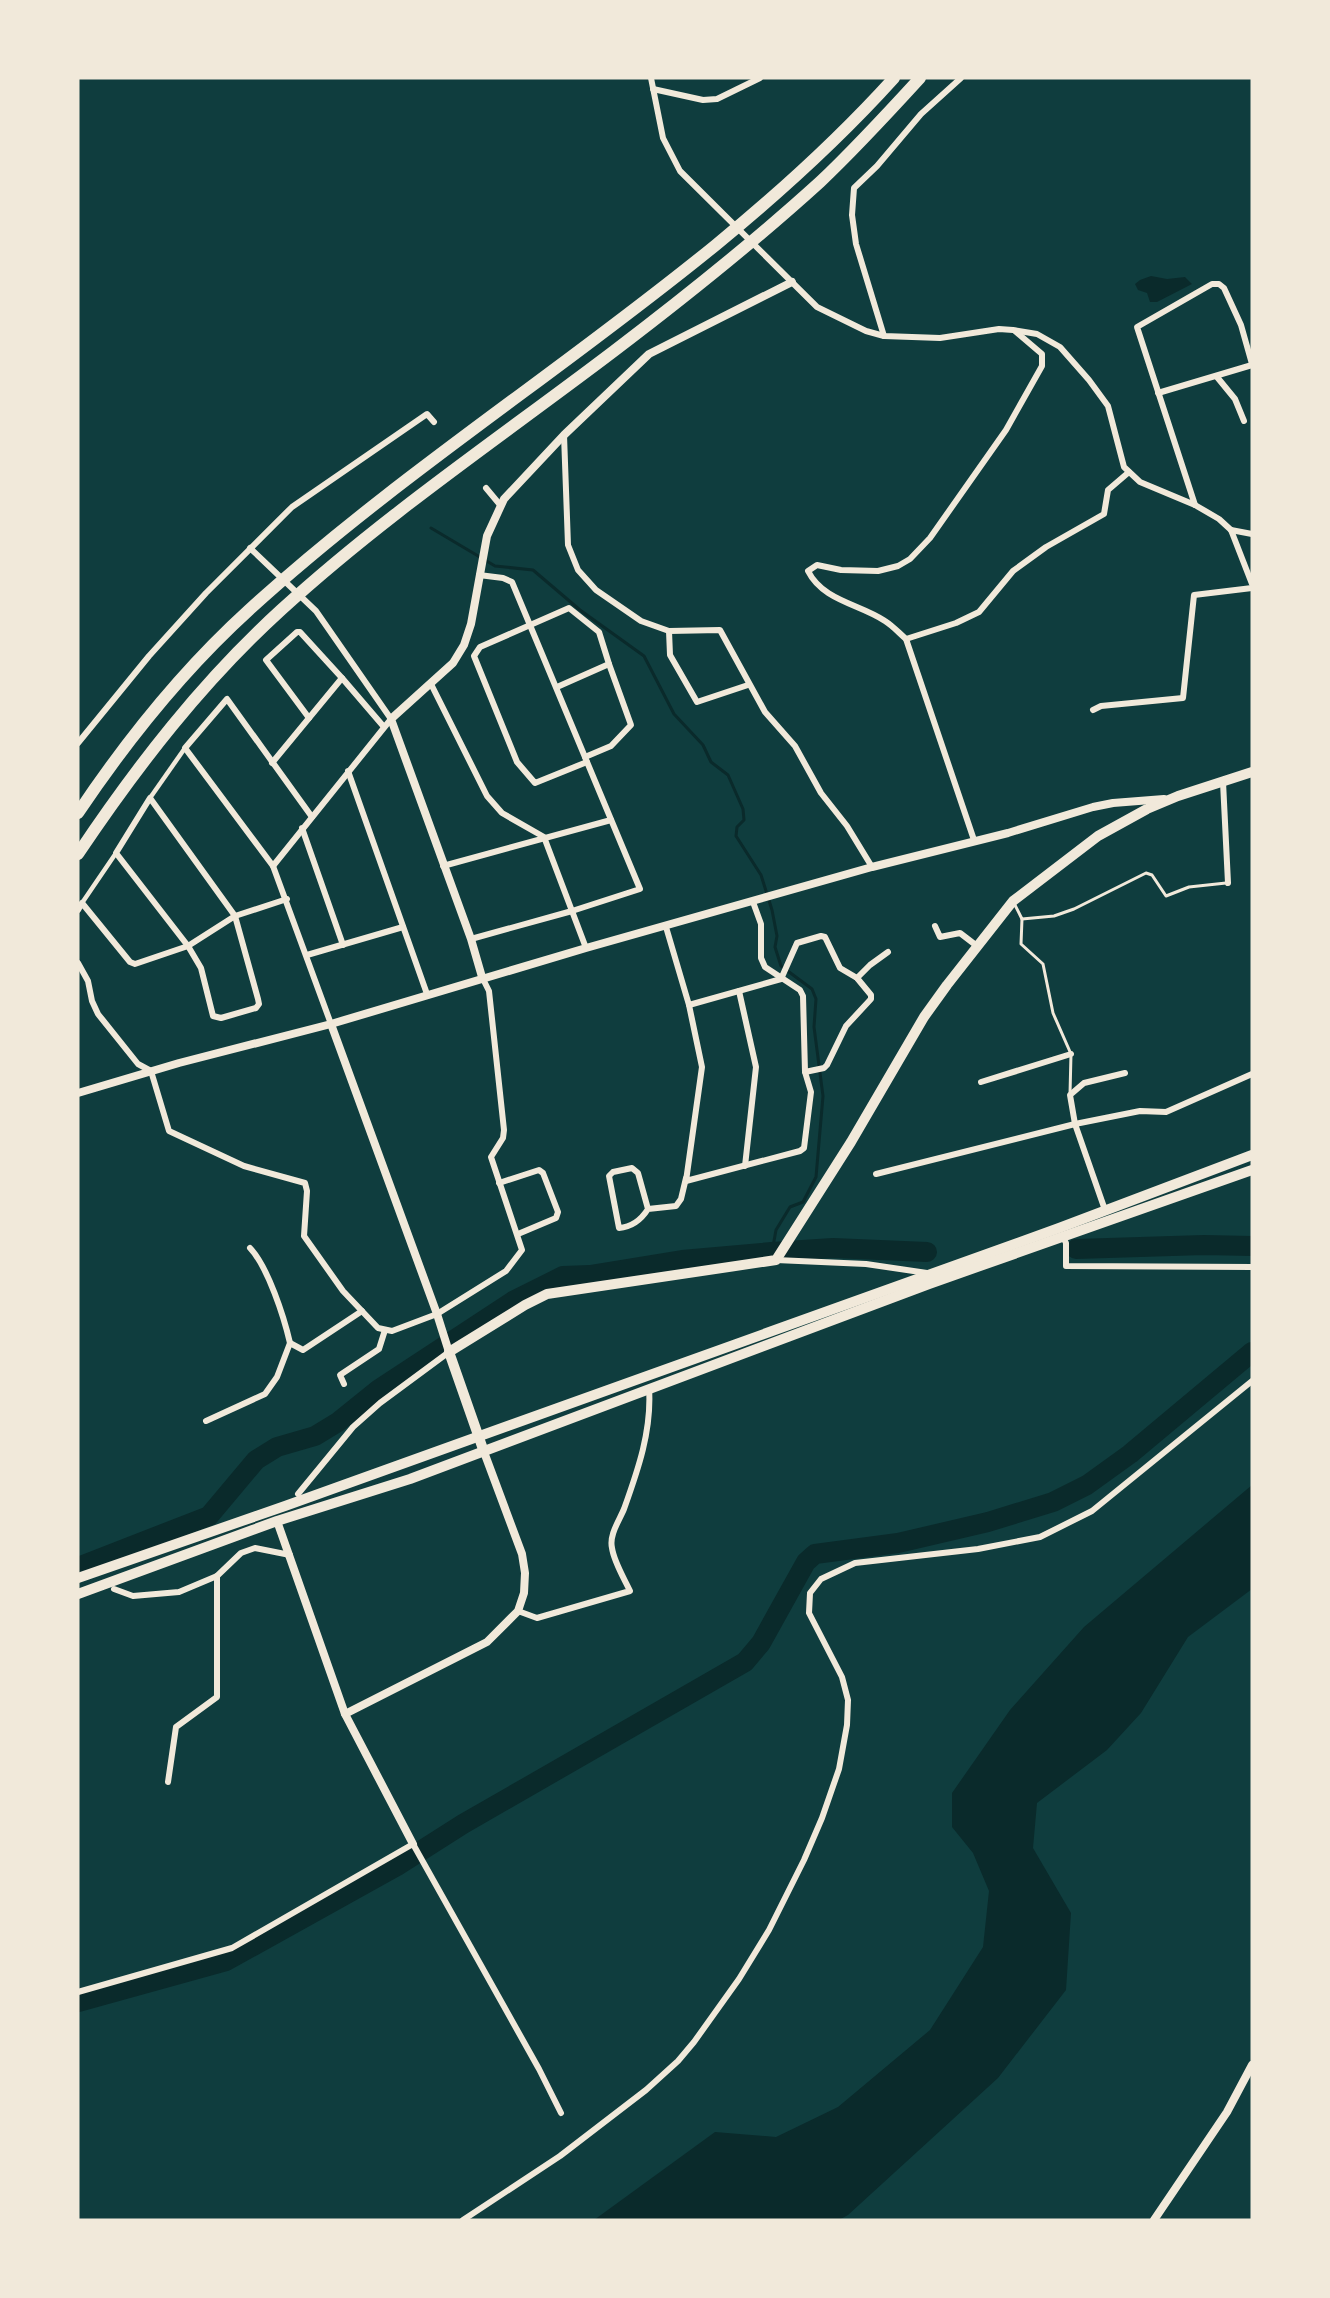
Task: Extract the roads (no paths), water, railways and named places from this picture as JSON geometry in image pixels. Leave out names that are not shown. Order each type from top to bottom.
[{"type":"highway","points":[[78,813],[142,726],[179,682],[256,604],[324,544],[435,457],[678,276],[765,205],[894,78]]},
{"type":"highway","points":[[78,855],[166,732],[202,689],[280,611],[383,523],[678,302],[758,236],[852,150],[920,78]]},
{"type":"main road","points":[[484,1452],[449,1353],[525,1305],[547,1294],[777,1258],[851,1142],[904,1049],[947,985],[1013,901],[1098,836],[1147,809],[1252,772]]},
{"type":"main road","points":[[78,1594],[277,1521],[410,1479],[484,1452],[1061,1233],[1105,1210],[1252,1155]]},
{"type":"main road","points":[[78,1578],[928,1274],[1252,1170]]},
{"type":"street","points":[[651,78],[663,138],[680,171],[817,307],[866,331],[884,336],[940,338],[999,329],[1037,333],[1060,347],[1108,406],[1124,467],[1140,482],[1195,505],[1219,519],[1231,530],[1252,586],[1194,595],[1183,698],[1101,706],[1093,710]]},
{"type":"street","points":[[653,89],[703,99],[717,99],[760,78]]},
{"type":"street","points":[[884,336],[856,244],[852,215],[854,188],[921,114],[961,78]]},
{"type":"street","points":[[273,866],[391,719],[453,663],[464,645],[471,624],[487,536],[504,499],[564,435],[649,354],[792,282]]},
{"type":"street","points":[[1158,393],[1252,364],[1241,325],[1224,288],[1219,284],[1212,284],[1137,327],[1158,393],[1195,505]]},
{"type":"street","points":[[975,840],[906,639],[886,621],[836,599],[816,582],[808,571],[817,566],[841,570],[878,571],[910,560],[930,538],[1006,430],[1042,366],[1042,354],[1013,330]]},
{"type":"street","points":[[1217,376],[1234,399],[1244,421]]},
{"type":"street","points":[[78,743],[149,656],[250,548],[292,507],[428,414],[434,422]]},
{"type":"street","points":[[564,435],[568,545],[578,570],[596,590],[641,621],[669,631],[720,630],[748,685],[765,712],[795,746],[821,793],[847,826],[872,867]]},
{"type":"street","points":[[906,639],[956,623],[979,612],[1013,571],[1046,547],[1104,514],[1108,490],[1129,472]]},
{"type":"street","points":[[486,488],[501,506]]},
{"type":"street","points":[[1231,530],[1252,534]]},
{"type":"street","points":[[78,963],[88,981],[92,1001],[98,1014],[138,1064],[151,1071],[168,1131],[244,1166],[305,1183],[307,1191],[304,1236],[343,1291],[378,1328],[392,1331],[437,1314],[506,1271],[522,1250],[491,1157],[503,1138],[504,1130],[489,991],[482,977],[471,939],[391,719],[316,611],[250,548]]},
{"type":"street","points":[[471,939],[572,911],[640,889],[512,582],[503,578],[479,575]]},
{"type":"street","points":[[569,609],[599,632],[609,664],[631,725],[610,746],[535,783],[517,762],[474,656],[480,647],[569,609]]},
{"type":"street","points":[[669,631],[670,655],[697,702],[748,685]]},
{"type":"street","points":[[309,718],[266,660],[297,632],[300,632],[384,727]]},
{"type":"street","points":[[557,687],[609,664]]},
{"type":"street","points":[[272,763],[342,678]]},
{"type":"street","points":[[431,684],[487,796],[502,813],[544,837],[586,948]]},
{"type":"street","points":[[287,899],[235,916],[188,946],[135,964],[130,963],[80,906],[185,747],[227,699],[312,817]]},
{"type":"street","points":[[185,747],[273,866],[287,899],[437,1314],[449,1353],[380,1403],[352,1427],[298,1494]]},
{"type":"street","points":[[348,771],[427,994]]},
{"type":"street","points":[[1223,782],[1228,883]]},
{"type":"street","points":[[116,852],[188,946],[201,968],[213,1016],[221,1018],[256,1008],[259,1004],[258,999],[235,916],[150,798]]},
{"type":"street","points":[[78,1093],[224,1050],[331,1024],[482,977],[666,927],[872,867],[1113,803],[1172,799]]},
{"type":"street","points":[[443,866],[611,820]]},
{"type":"street","points":[[302,828],[343,945]]},
{"type":"street","points":[[666,927],[689,1005],[702,1067],[686,1181],[800,1151],[804,1148],[811,1092],[805,1072],[802,993],[768,970],[761,958],[761,924],[753,902]]},
{"type":"street","points":[[935,926],[940,937],[960,933],[977,946]]},
{"type":"street","points":[[307,955],[403,927]]},
{"type":"street","points":[[781,979],[797,943],[821,936],[825,937],[840,968],[857,978],[870,991],[870,999],[846,1026],[824,1068],[805,1072]]},
{"type":"street","points":[[857,978],[888,952]]},
{"type":"street","points":[[689,1005],[781,979]]},
{"type":"street","points":[[739,991],[756,1067],[745,1166]]},
{"type":"street","points":[[981,1082],[1071,1054]]},
{"type":"street","points":[[1105,1210],[1075,1124],[1070,1095],[1084,1083],[1125,1073]]},
{"type":"street","points":[[876,1174],[1075,1124],[1140,1111],[1166,1112],[1252,1074]]},
{"type":"street","points":[[632,1168],[638,1173],[648,1209],[642,1218],[632,1225],[619,1228],[609,1176],[613,1172],[632,1168]]},
{"type":"street","points":[[499,1183],[539,1170],[543,1173],[558,1212],[556,1218],[518,1234]]},
{"type":"street","points":[[648,1209],[676,1206],[681,1199],[687,1175]]},
{"type":"street","points":[[1061,1233],[1066,1243],[1066,1266],[1252,1267]]},
{"type":"street","points":[[206,1421],[265,1394],[277,1377],[290,1343],[286,1323],[264,1271],[250,1248]]},
{"type":"street","points":[[777,1258],[867,1264],[928,1274]]},
{"type":"street","points":[[290,1343],[303,1350],[362,1311]]},
{"type":"street","points":[[344,1383],[340,1376],[379,1349],[385,1330]]},
{"type":"street","points":[[463,2220],[560,2156],[646,2090],[678,2061],[739,1979],[769,1930],[822,1818],[839,1769],[847,1725],[848,1700],[842,1677],[809,1613],[810,1593],[820,1579],[855,1563],[978,1549],[1040,1538],[1092,1511],[1252,1381]]},
{"type":"street","points":[[518,1611],[537,1618],[630,1590],[612,1548],[613,1535],[624,1509],[646,1439],[651,1409],[649,1388]]},
{"type":"street","points":[[345,1714],[487,1642],[518,1611],[524,1593],[525,1573],[522,1554],[484,1452]]},
{"type":"street","points":[[277,1521],[345,1714],[413,1844],[561,2113]]},
{"type":"street","points":[[114,1589],[133,1596],[179,1592],[217,1576],[241,1553],[255,1548],[290,1555]]},
{"type":"street","points":[[168,1782],[176,1727],[218,1697],[217,1576]]},
{"type":"street","points":[[78,1992],[232,1948],[413,1844]]},
{"type":"street","points":[[1154,2220],[1227,2112],[1252,2065]]},
{"type":"lane","points":[[1022,919],[1054,916],[1074,909],[1146,873],[1152,875],[1166,896],[1189,886],[1228,883]]},
{"type":"lane","points":[[1013,901],[1022,919],[1020,944],[1043,964],[1053,1013],[1071,1054],[1070,1095]]},
{"type":"water","points":[[1151,276],[1167,279],[1185,277],[1192,284],[1157,302],[1150,302],[1147,293],[1138,290],[1135,284]]},
{"type":"water","points":[[1252,1485],[1252,1589],[1188,1637],[1141,1713],[1107,1750],[1037,1803],[1033,1848],[1071,1913],[1066,1990],[998,2078],[848,2215],[839,2220],[594,2220],[715,2132],[776,2137],[838,2107],[930,2030],[983,1947],[989,1891],[973,1853],[952,1827],[952,1793],[1010,1710],[1084,1627]]},
{"type":"waterway","points":[[431,528],[495,566],[533,570],[580,610],[644,656],[674,714],[703,745],[711,762],[728,775],[743,809],[744,820],[737,827],[736,836],[761,875],[772,910],[777,936],[775,947],[781,966],[812,989],[816,999],[814,1027],[823,1096],[816,1177],[803,1202],[790,1207],[776,1230],[772,1252]]},
{"type":"waterway","points":[[1076,1249],[1204,1245],[1252,1246]]},
{"type":"waterway","points":[[78,1567],[209,1516],[256,1460],[277,1447],[315,1436],[338,1422],[379,1389],[513,1301],[563,1276],[590,1275],[682,1260],[772,1252],[833,1248],[927,1252]]},
{"type":"waterway","points":[[78,2002],[226,1961],[397,1866],[463,1824],[745,1662],[761,1643],[806,1562],[815,1554],[898,1543],[988,1522],[1053,1502],[1087,1485],[1130,1454],[1252,1352]]}]
